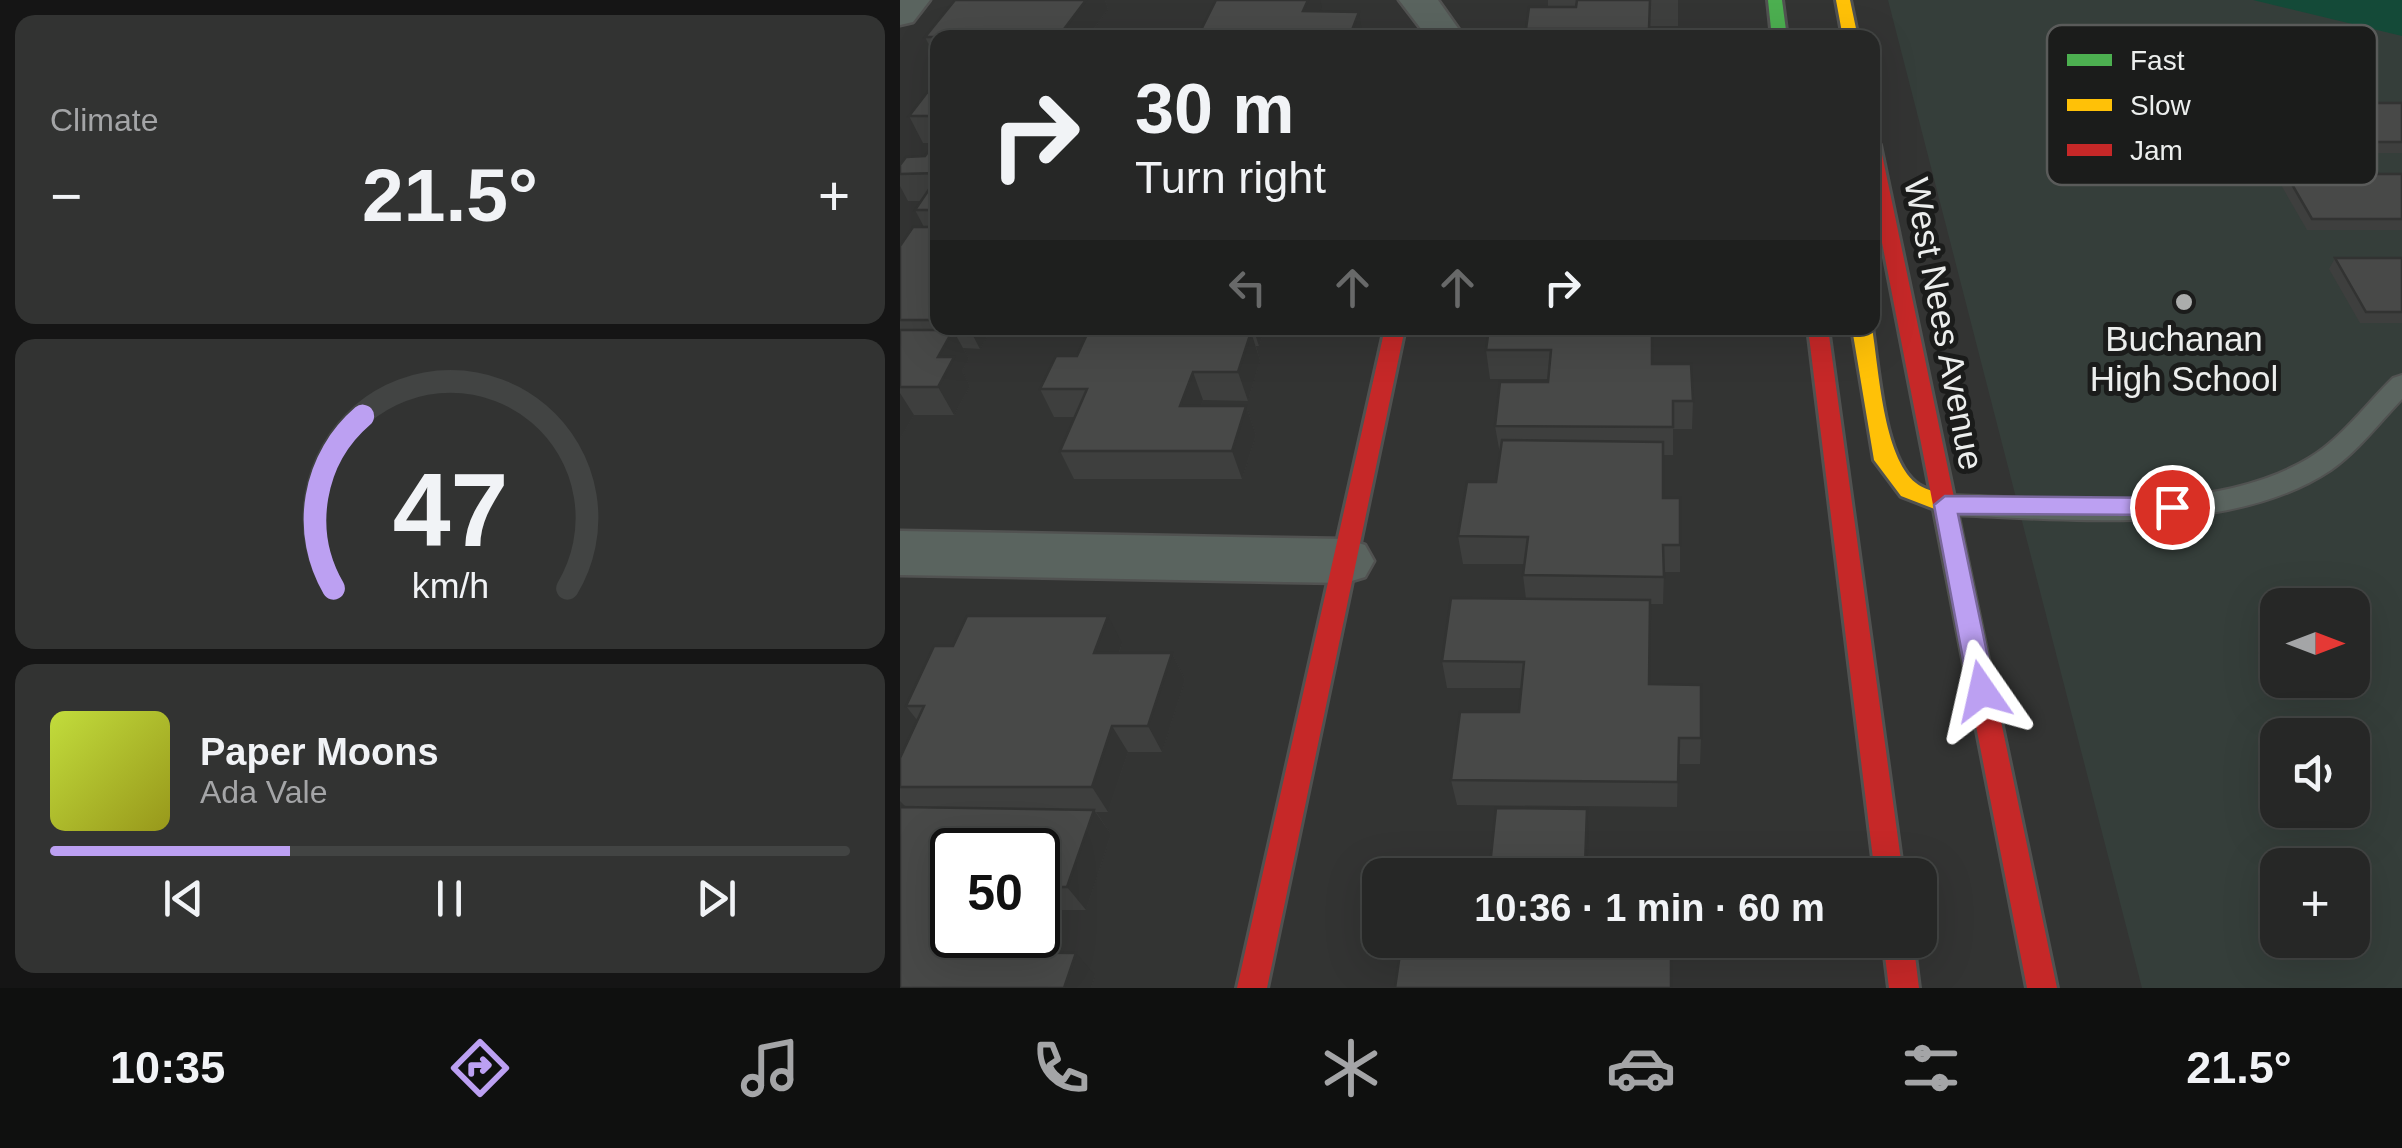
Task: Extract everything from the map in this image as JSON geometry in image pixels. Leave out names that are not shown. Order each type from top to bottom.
[{"type":"main road","points":[[1843,0],[1849,30]]},
{"type":"main road","points":[[1776,4],[1779,30]]},
{"type":"main road","points":[[1776,4],[1791,30]]},
{"type":"main road","name":"West Nees Avenue","points":[[1880,184],[2042,988]]},
{"type":"main road","points":[[1252,988],[1393,335]]},
{"type":"main road","points":[[1819,335],[1888,858]]},
{"type":"main road","points":[[1863,335],[1885,460],[1906,490],[1945,505]]},
{"type":"main road","points":[[1900,958],[1904,988]]},
{"type":"street","points":[[900,14],[912,0]]},
{"type":"street","points":[[1417,0],[1434,14],[1443,30]]},
{"type":"street","points":[[900,553],[1345,561]]},
{"type":"lane","points":[[1945,505],[2172,507],[2234,497],[2320,464],[2402,384]]},
{"type":"shaded area","name":"Buchanan High School","points":[[1888,0],[2402,0],[2402,988],[2142,988]]},
{"type":"green space","points":[[2253,0],[2402,0],[2402,36],[2377,30],[2377,25],[2356,25]]},
{"type":"building","points":[[955,0],[1086,0],[1063,30],[931,30]]},
{"type":"building","points":[[1216,0],[1308,0],[1303,11],[1359,12],[1352,30],[1201,30]]},
{"type":"building","points":[[1577,0],[1650,0],[1649,29],[1526,29],[1529,7],[1576,7]]},
{"type":"building","points":[[929,90],[930,90],[930,116],[909,116]]},
{"type":"building","points":[[2377,103],[2402,103],[2402,142],[2377,142]]},
{"type":"building","points":[[930,149],[930,173],[900,174],[906,157],[925,156]]},
{"type":"building","points":[[2377,174],[2402,174],[2402,219],[2312,219],[2292,185],[2377,185]]},
{"type":"building","points":[[930,188],[930,210],[915,210]]},
{"type":"building","points":[[913,227],[930,227],[930,320],[900,320],[900,246]]},
{"type":"building","points":[[2335,258],[2402,258],[2402,312],[2366,312]]},
{"type":"building","points":[[900,330],[950,335],[938,357],[954,357],[938,387],[900,387]]},
{"type":"building","points":[[1087,335],[1250,335],[1238,372],[1193,372],[1180,406],[1246,406],[1232,451],[1060,451],[1087,389],[1040,389],[1056,356],[1077,356]]},
{"type":"building","points":[[1488,335],[1652,335],[1652,364],[1691,364],[1693,401],[1673,401],[1673,427],[1495,426],[1500,382],[1548,382],[1551,350],[1486,350]]},
{"type":"building","points":[[1502,440],[1663,442],[1663,498],[1680,498],[1680,545],[1663,545],[1664,577],[1523,575],[1528,537],[1458,536],[1467,482],[1496,482]]},
{"type":"building","points":[[1451,598],[1650,600],[1649,684],[1701,685],[1701,738],[1679,738],[1678,782],[1451,780],[1460,712],[1519,712],[1524,662],[1442,661]]},
{"type":"building","points":[[967,616],[1108,616],[1094,653],[1172,653],[1148,726],[1112,726],[1092,787],[900,787],[900,758],[924,706],[906,706],[934,646],[953,646]]},
{"type":"building","points":[[900,807],[1094,810],[1067,887],[1060,887],[1060,828],[930,828],[930,958],[1060,958],[1060,953],[1076,953],[1064,988],[900,988]]},
{"type":"building","points":[[1496,808],[1587,809],[1585,858],[1491,858]]},
{"type":"building","points":[[1399,958],[1671,958],[1671,988],[1395,988]]},
{"type":"traffic: fast","points":[[1775,0],[1779,30]]},
{"type":"traffic: slow","points":[[1843,0],[1849,30]]},
{"type":"traffic: slow","points":[[1863,335],[1885,460],[1909,490],[1945,505]]},
{"type":"traffic: jam","points":[[1880,185],[2042,988]]},
{"type":"traffic: jam","points":[[1252,988],[1393,335]]},
{"type":"traffic: jam","points":[[1819,335],[1887,858]]},
{"type":"traffic: jam","points":[[1900,958],[1904,988]]},
{"type":"place","name":"Buchanan High School","points":[[2184,302]]},
{"type":"route","points":[[1982,691],[1945,505],[2172,507]]}]
